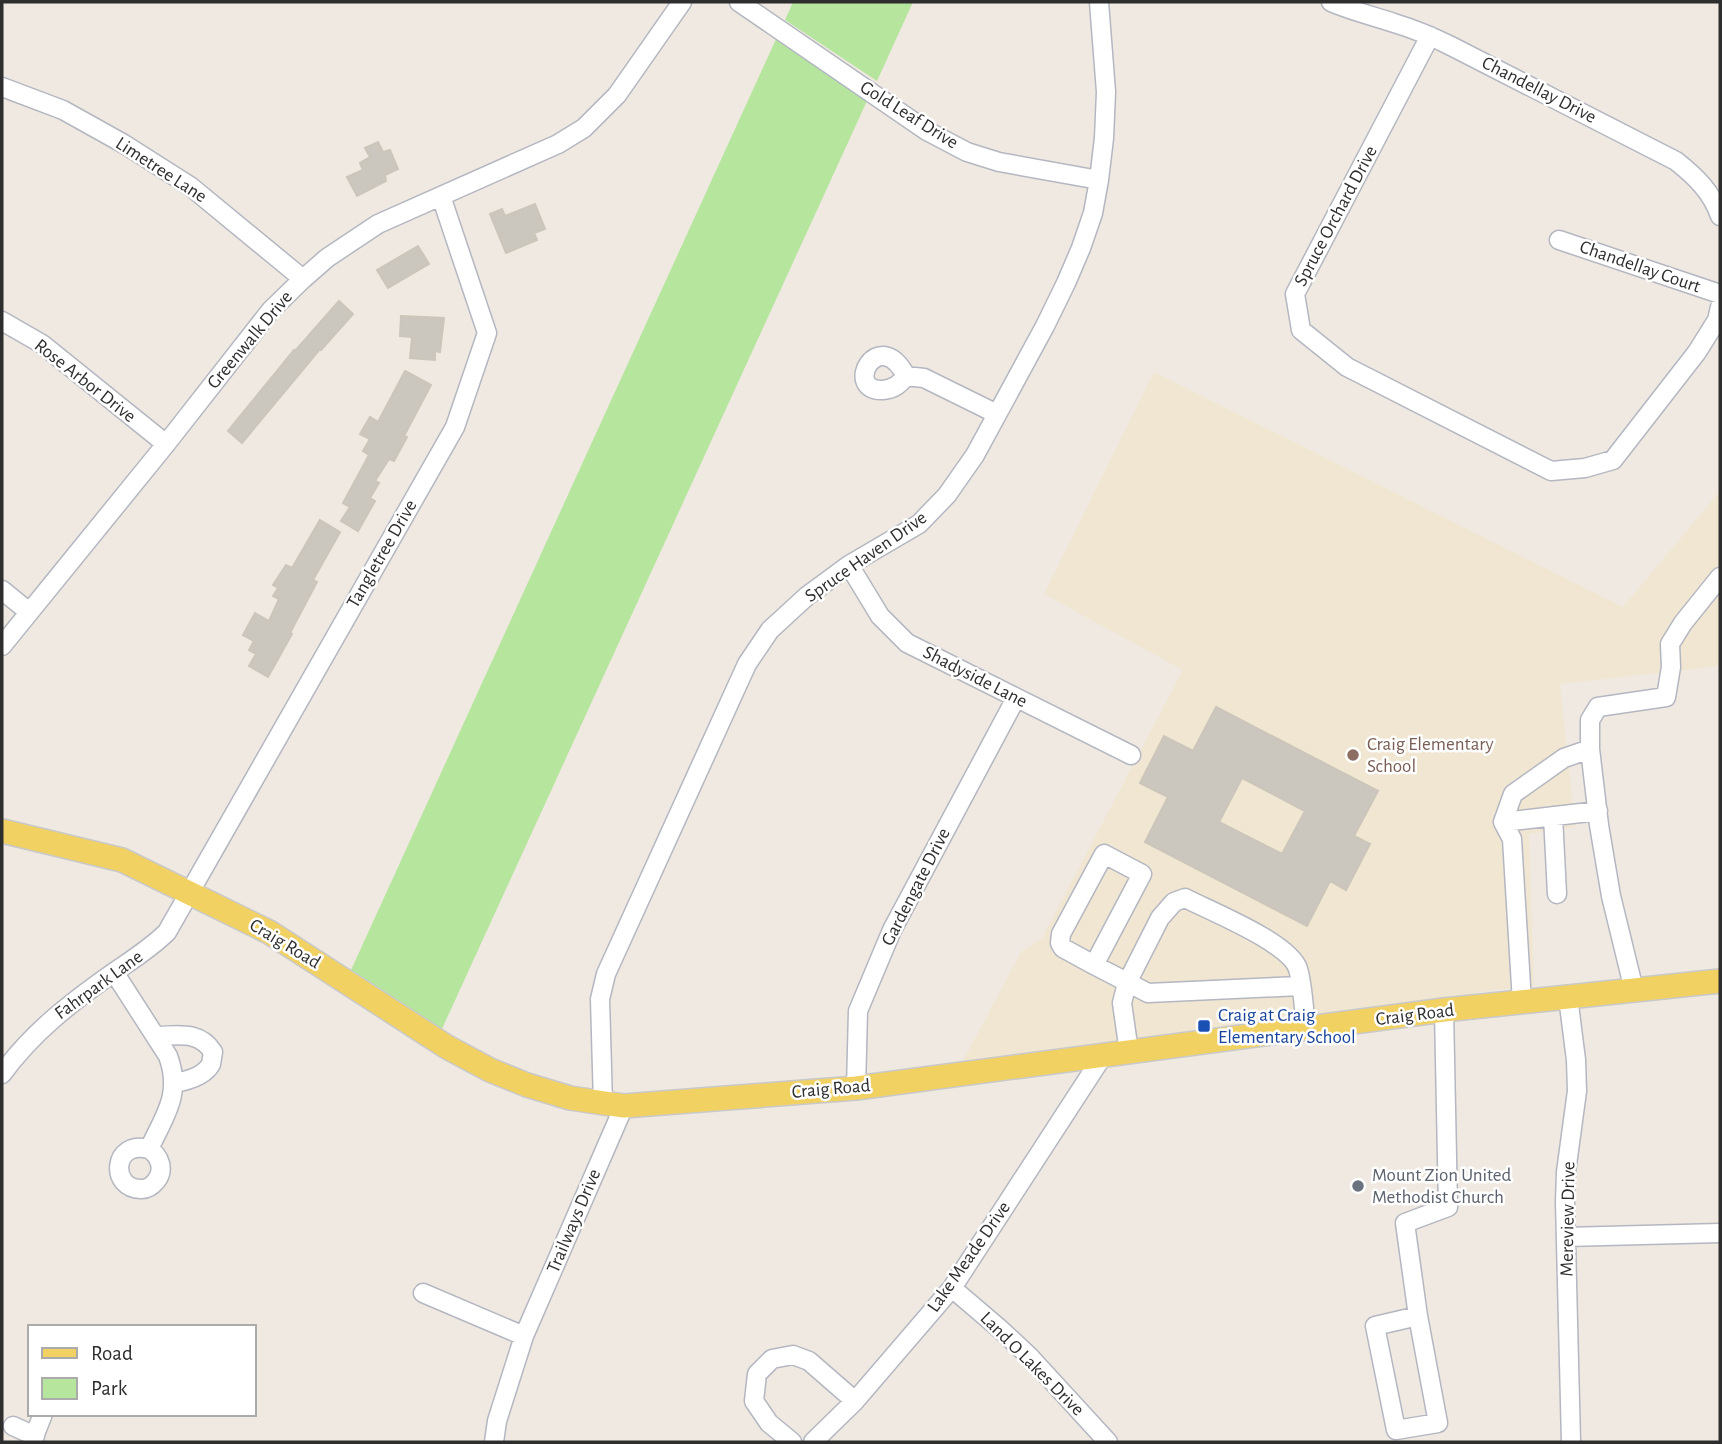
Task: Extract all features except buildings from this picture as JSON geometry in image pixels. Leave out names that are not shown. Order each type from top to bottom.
[{"type":"main road","name":"Craig Road","points":[[2,831],[122,860],[269,932],[424,1032],[490,1070],[570,1098],[613,1105],[856,1088],[1444,1010],[1720,981]]},
{"type":"street","name":"Greenwalk Drive","points":[[2,646],[271,310],[303,279],[327,258],[378,224],[558,144],[584,128],[617,94],[682,2]]},
{"type":"street","name":"Gold Leaf Drive","points":[[739,2],[927,131],[967,152],[999,162],[1099,180]]},
{"type":"street","name":"Spruce Haven Drive","points":[[613,1105],[600,999],[606,974],[747,664],[770,630],[807,596],[849,565],[919,523],[947,495],[975,456],[1045,326],[1081,248],[1093,213],[1104,138],[1106,92],[1099,2]]},
{"type":"street","name":"Chandellay Drive","points":[[1331,2],[1430,36],[1676,160],[1698,178],[1720,216]]},
{"type":"street","name":"Spruce Orchard Drive","points":[[1430,36],[1295,294],[1301,330],[1347,367],[1551,471],[1585,468],[1613,460],[1698,352],[1717,320],[1720,307]]},
{"type":"street","name":"Limetree Lane","points":[[2,88],[63,110],[124,144],[190,186],[303,279]]},
{"type":"street","name":"Tangletree Drive","points":[[189,892],[454,427],[487,333],[441,196]]},
{"type":"street","name":"Chandellay Court","points":[[1559,240],[1720,294]]},
{"type":"street","name":"Rose Arbor Drive","points":[[2,321],[42,344],[166,444]]},
{"type":"street","points":[[906,376],[925,379],[997,414]]},
{"type":"street","name":"Shadyside Lane","points":[[849,565],[880,616],[907,643],[1131,755]]},
{"type":"street","points":[[1634,990],[1611,896],[1590,748],[1591,720],[1598,707],[1666,697],[1671,667],[1670,644],[1683,623],[1720,577]]},
{"type":"street","points":[[2,590],[29,612]]},
{"type":"street","name":"Gardengate Drive","points":[[856,1088],[858,1011],[892,930],[1016,698]]},
{"type":"street","points":[[1522,1002],[1512,839],[1503,822],[1513,794],[1564,758],[1590,748]]},
{"type":"street","points":[[1503,822],[1598,811]]},
{"type":"street","points":[[1553,816],[1557,894]]},
{"type":"street","points":[[1094,965],[1142,874],[1104,854],[1062,934],[1060,943],[1063,948],[1094,965],[1127,983],[1149,993],[1300,986]]},
{"type":"street","name":"Fahrpark Lane","points":[[2,1073],[37,1032],[62,1010],[141,954],[167,932],[189,892]]},
{"type":"street","points":[[1129,1052],[1122,1003],[1127,983],[1160,918],[1174,902],[1185,898],[1249,929],[1289,955],[1298,968],[1306,1029]]},
{"type":"street","points":[[114,972],[168,1056],[172,1068],[174,1083],[170,1104],[149,1149]]},
{"type":"street","name":"Mereview Drive","points":[[1568,997],[1577,1091],[1564,1202],[1571,1442]]},
{"type":"street","points":[[1418,1316],[1375,1326],[1396,1430],[1438,1423],[1418,1316],[1405,1223],[1448,1207],[1444,1010]]},
{"type":"street","points":[[155,1036],[199,1038],[207,1043],[213,1052],[211,1064],[201,1074],[185,1082],[174,1083]]},
{"type":"street","name":"Lake Meade Drive","points":[[813,1442],[856,1401],[952,1288],[1104,1054]]},
{"type":"street","name":"Trailways Drive","points":[[494,1442],[497,1421],[524,1336],[613,1105]]},
{"type":"street","points":[[1566,1237],[1720,1233]]},
{"type":"street","name":"Land O Lakes Drive","points":[[952,1288],[1030,1357],[1108,1442]]},
{"type":"street","points":[[423,1293],[524,1336]]},
{"type":"street","points":[[792,1442],[769,1423],[754,1401],[757,1374],[772,1359],[793,1355],[809,1361],[856,1401]]},
{"type":"street","points":[[13,1426],[33,1439],[42,1416]]},
{"type":"shaded area","name":"Craig Elementary School","points":[[1154,372],[1623,607],[1720,491],[1720,666],[1560,684],[1575,827],[1529,834],[1534,985],[963,1061],[1021,952],[1042,938],[1183,670],[1044,594]]},
{"type":"green space","points":[[793,2],[913,2],[877,81],[785,20]]},
{"type":"green space","points":[[777,37],[867,101],[441,1031],[351,970]]},
{"type":"place","name":"Craig Elementary School","points":[[1353,755]]},
{"type":"place","name":"Craig at Craig Elementary School","points":[[1204,1026]]},
{"type":"place","name":"Mount Zion United Methodist Church","points":[[1358,1186]]}]
